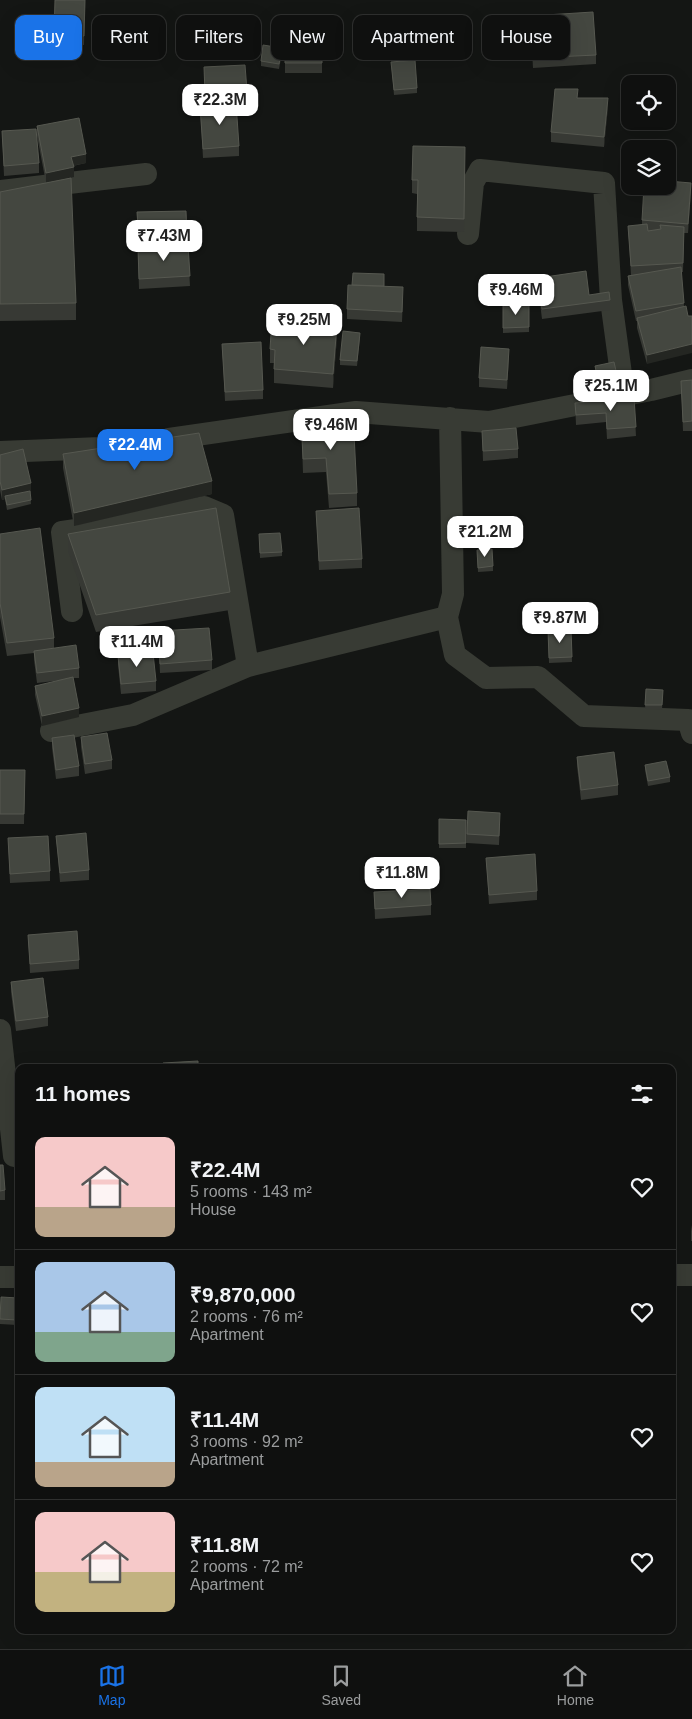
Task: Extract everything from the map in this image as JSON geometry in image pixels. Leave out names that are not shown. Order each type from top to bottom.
[{"type":"street","points":[[468,234],[473,183],[480,170],[604,183],[611,300],[624,396]]},
{"type":"street","points":[[0,191],[146,174]]},
{"type":"street","points":[[0,452],[100,448],[356,412],[489,422],[624,396],[692,380]]},
{"type":"street","points":[[450,418],[454,594],[447,617],[455,655],[486,678],[538,677],[584,716],[688,720],[692,733]]},
{"type":"street","points":[[72,611],[62,532],[125,523],[204,507],[223,515],[248,666]]},
{"type":"street","points":[[51,731],[134,715],[248,666],[447,617]]},
{"type":"street","points":[[0,1030],[11,1156]]},
{"type":"street","points":[[676,1275],[692,1275]]},
{"type":"street","points":[[0,1277],[15,1277]]},
{"type":"building","points":[[55,0],[85,0],[84,36],[82,36],[82,15],[55,15]]},
{"type":"building","points":[[593,12],[596,55],[570,56],[570,15],[546,15]]},
{"type":"building","points":[[263,45],[271,46],[271,60],[280,60],[279,64],[261,61]]},
{"type":"building","points":[[285,60],[322,60],[322,63],[285,63]]},
{"type":"building","points":[[415,60],[417,88],[394,90],[391,62]]},
{"type":"building","points":[[245,65],[247,91],[205,93],[204,67]]},
{"type":"building","points":[[555,89],[578,89],[577,98],[608,98],[604,137],[551,132]]},
{"type":"building","points":[[236,103],[239,146],[203,149],[200,106]]},
{"type":"building","points":[[79,118],[86,154],[71,157],[74,167],[46,173],[37,126]]},
{"type":"building","points":[[36,129],[39,163],[4,166],[2,131]]},
{"type":"building","points":[[413,146],[465,147],[464,219],[417,217],[418,180],[412,180]]},
{"type":"building","points":[[71,178],[76,303],[0,304],[0,192]]},
{"type":"building","points":[[676,182],[691,183],[688,224],[642,220],[643,195],[676,195]]},
{"type":"building","points":[[186,211],[187,239],[139,241],[137,212]]},
{"type":"building","points":[[647,224],[648,231],[661,229],[660,225],[684,227],[683,263],[631,266],[628,226]]},
{"type":"building","points":[[188,245],[190,276],[139,279],[138,248]]},
{"type":"building","points":[[681,267],[684,303],[636,311],[628,276]]},
{"type":"building","points":[[586,271],[589,295],[609,292],[610,300],[542,309],[538,278]]},
{"type":"building","points":[[353,273],[384,274],[384,286],[352,285]]},
{"type":"building","points":[[348,285],[403,287],[402,312],[347,309]]},
{"type":"building","points":[[529,304],[529,327],[503,328],[503,305]]},
{"type":"building","points":[[686,306],[688,316],[692,316],[692,344],[647,355],[637,318]]},
{"type":"building","points":[[272,319],[337,324],[333,374],[274,369],[275,350],[270,349]]},
{"type":"building","points":[[343,331],[360,333],[357,361],[340,360]]},
{"type":"building","points":[[261,342],[263,390],[225,392],[222,344]]},
{"type":"building","points":[[481,347],[509,349],[507,380],[479,378]]},
{"type":"building","points":[[614,362],[619,384],[600,388],[595,366]]},
{"type":"building","points":[[692,380],[692,421],[683,422],[681,381]]},
{"type":"building","points":[[634,398],[636,427],[607,429],[606,413],[576,415],[575,403]]},
{"type":"building","points":[[339,413],[340,435],[354,434],[357,493],[329,494],[326,458],[303,459],[301,416]]},
{"type":"building","points":[[516,428],[518,449],[483,451],[482,431]]},
{"type":"building","points":[[199,433],[212,481],[74,513],[63,454]]},
{"type":"building","points":[[23,449],[31,483],[2,490],[0,455]]},
{"type":"building","points":[[30,491],[31,500],[7,505],[5,496]]},
{"type":"building","points":[[216,508],[230,592],[96,615],[68,534]]},
{"type":"building","points":[[359,508],[362,559],[319,561],[316,511]]},
{"type":"building","points":[[40,528],[54,638],[7,643],[0,603],[0,534]]},
{"type":"building","points":[[280,533],[282,552],[260,553],[259,534]]},
{"type":"building","points":[[492,549],[493,566],[478,568],[477,550]]},
{"type":"building","points":[[209,628],[212,660],[160,664],[158,631]]},
{"type":"building","points":[[571,629],[572,657],[549,658],[548,630]]},
{"type":"building","points":[[76,645],[79,668],[37,673],[34,651]]},
{"type":"building","points":[[153,653],[156,681],[121,684],[118,656]]},
{"type":"building","points":[[73,677],[79,708],[42,716],[35,686]]},
{"type":"building","points":[[646,689],[663,690],[662,705],[645,705]]},
{"type":"building","points":[[107,733],[112,760],[85,764],[81,737]]},
{"type":"building","points":[[74,735],[79,766],[56,770],[52,738]]},
{"type":"building","points":[[614,752],[618,785],[581,790],[577,757]]},
{"type":"building","points":[[666,761],[670,777],[648,781],[645,765]]},
{"type":"building","points":[[0,770],[25,770],[24,814],[0,814]]},
{"type":"building","points":[[468,811],[500,813],[499,836],[467,834]]},
{"type":"building","points":[[439,819],[466,820],[466,843],[439,844]]},
{"type":"building","points":[[86,833],[89,870],[60,873],[56,836]]},
{"type":"building","points":[[48,836],[50,871],[10,874],[8,838]]},
{"type":"building","points":[[535,854],[537,891],[489,895],[486,858]]},
{"type":"building","points":[[430,889],[431,905],[375,909],[374,892]]},
{"type":"building","points":[[77,931],[79,960],[30,964],[28,935]]},
{"type":"building","points":[[43,978],[48,1017],[16,1021],[11,982]]},
{"type":"building","points":[[198,1061],[198,1064],[163,1063]]},
{"type":"building","points":[[0,1165],[3,1165],[5,1190],[0,1191]]},
{"type":"building","points":[[1,1297],[15,1298],[15,1320],[0,1319]]}]
